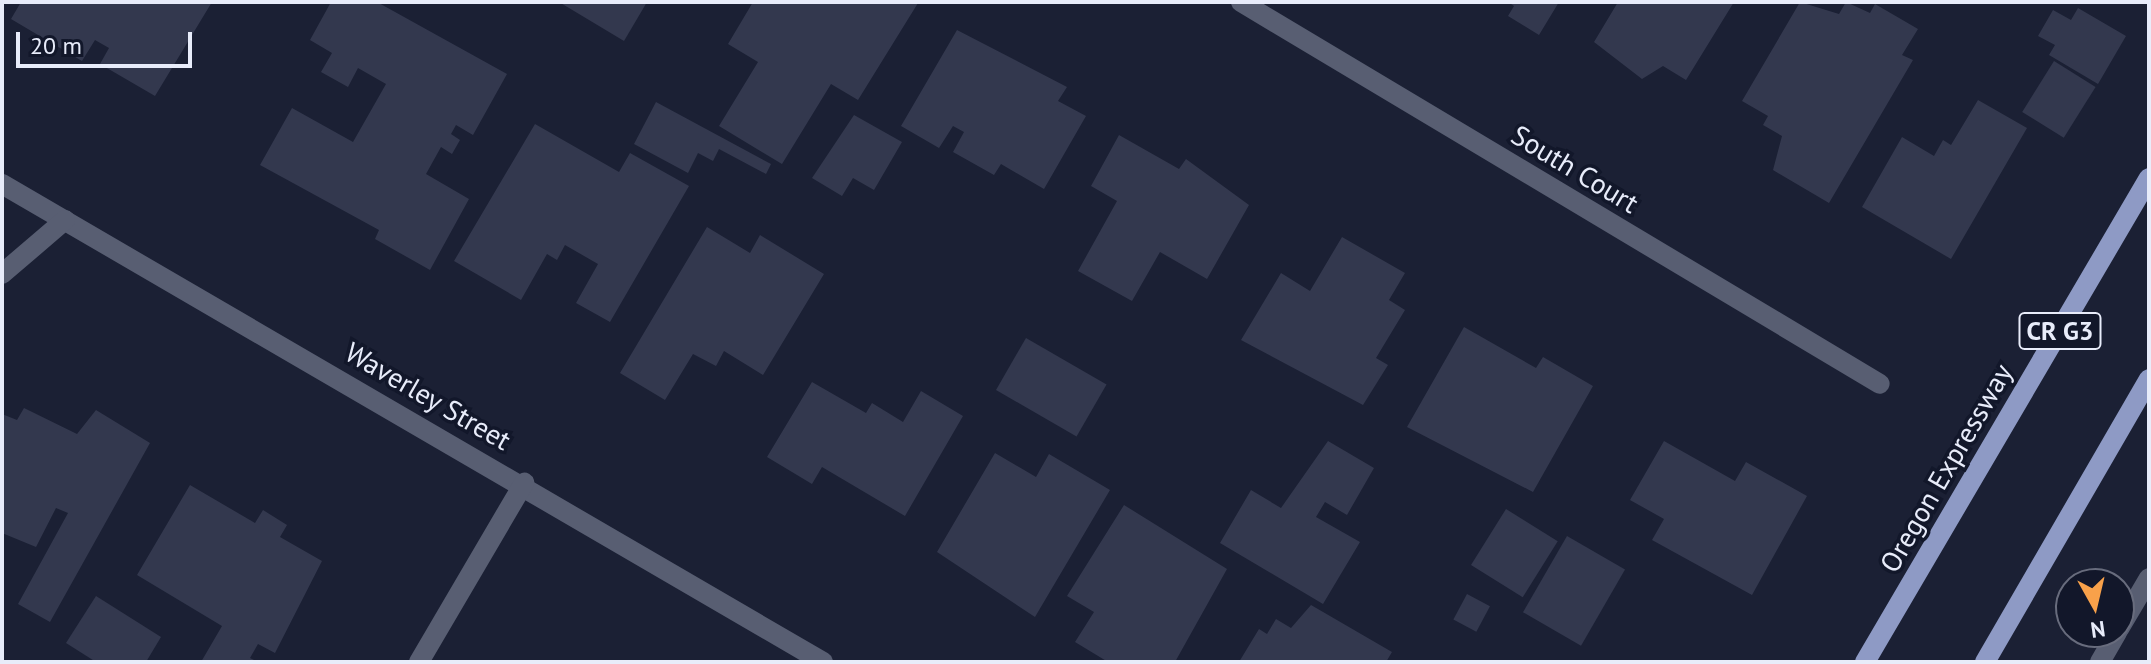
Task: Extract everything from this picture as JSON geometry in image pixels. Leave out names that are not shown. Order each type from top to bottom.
[{"type":"main road","name":"Oregon Expressway","points":[[1865,662],[2149,178]]},
{"type":"main road","points":[[1985,662],[2149,379]]},
{"type":"street","name":"South Court","points":[[1241,2],[1880,384]]},
{"type":"street","name":"Waverley Street","points":[[2,184],[524,483],[823,662]]},
{"type":"street","points":[[2,274],[65,220]]},
{"type":"street","points":[[419,662],[524,483]]},
{"type":"street","points":[[2135,602],[2149,578]]},
{"type":"building","points":[[21,2],[212,2],[155,96],[100,64],[109,48],[95,40],[82,61],[11,19]]},
{"type":"building","points":[[331,2],[377,2],[507,74],[473,135],[456,125],[451,134],[460,140],[452,154],[441,147],[426,174],[469,199],[430,270],[375,239],[379,230],[260,165],[292,108],[353,142],[386,84],[358,68],[348,87],[321,72],[332,53],[310,40]]},
{"type":"building","points":[[559,2],[647,2],[624,41]]},
{"type":"building","points":[[753,2],[918,3],[858,100],[831,84],[782,164],[719,126],[758,62],[728,44]]},
{"type":"building","points":[[1508,2],[1559,2],[1539,35],[1508,16],[1514,6]]},
{"type":"building","points":[[1618,2],[1734,2],[1686,80],[1663,66],[1642,79],[1594,42]]},
{"type":"building","points":[[1800,2],[1839,14],[1846,2],[1870,13],[1875,4],[1918,29],[1902,55],[1913,60],[1829,203],[1773,170],[1782,136],[1763,125],[1768,116],[1742,101]]},
{"type":"building","points":[[2078,8],[2126,36],[2098,84],[2049,55],[2055,45],[2038,36],[2053,10],[2071,20]]},
{"type":"building","points":[[957,30],[1067,87],[1058,101],[1086,116],[1044,189],[1001,164],[994,175],[953,152],[964,132],[953,126],[939,148],[901,126]]},
{"type":"building","points":[[2054,61],[2096,87],[2064,138],[2022,112]]},
{"type":"building","points":[[1978,100],[2027,128],[1951,259],[1862,207],[1902,137],[1934,156],[1943,140],[1951,145]]},
{"type":"building","points":[[656,102],[771,164],[766,174],[719,149],[713,161],[698,153],[688,173],[634,144]]},
{"type":"building","points":[[854,115],[902,142],[874,190],[853,178],[842,196],[812,178]]},
{"type":"building","points":[[535,124],[619,172],[630,153],[689,186],[610,322],[576,303],[598,264],[565,245],[557,260],[547,254],[521,300],[454,261]]},
{"type":"building","points":[[1119,135],[1179,169],[1186,159],[1249,205],[1207,279],[1160,252],[1132,301],[1078,271],[1117,201],[1091,186]]},
{"type":"building","points":[[707,227],[750,253],[760,235],[824,274],[763,375],[724,351],[716,366],[693,354],[665,400],[620,373]]},
{"type":"building","points":[[1342,237],[1405,273],[1389,300],[1405,310],[1376,358],[1388,365],[1363,405],[1241,340],[1281,273],[1310,291]]},
{"type":"building","points":[[1464,327],[1536,368],[1543,357],[1593,386],[1533,492],[1407,427]]},
{"type":"building","points":[[1026,338],[1107,385],[1077,436],[996,390]]},
{"type":"building","points":[[812,382],[866,413],[872,403],[903,422],[921,391],[963,416],[905,516],[822,467],[812,484],[767,457]]},
{"type":"building","points":[[24,408],[77,434],[96,410],[150,443],[50,622],[18,604],[68,513],[56,508],[36,547],[2,533],[2,414],[17,420]]},
{"type":"building","points":[[1328,441],[1374,468],[1347,515],[1325,502],[1316,517],[1360,542],[1323,604],[1220,543],[1251,490],[1281,508]]},
{"type":"building","points":[[1664,441],[1735,481],[1746,462],[1807,496],[1752,595],[1652,540],[1664,519],[1630,500]]},
{"type":"building","points":[[995,453],[1036,477],[1049,454],[1110,490],[1035,617],[937,552]]},
{"type":"building","points":[[190,485],[255,523],[263,510],[287,525],[280,537],[322,561],[275,653],[258,644],[250,658],[258,662],[201,662],[222,626],[137,575]]},
{"type":"building","points":[[1124,505],[1227,569],[1175,662],[1108,662],[1075,642],[1094,612],[1067,596]]},
{"type":"building","points":[[1506,509],[1558,541],[1523,597],[1471,565]]},
{"type":"building","points":[[1567,536],[1625,570],[1581,646],[1523,612]]},
{"type":"building","points":[[1467,594],[1490,606],[1476,632],[1453,620]]},
{"type":"building","points":[[96,596],[161,637],[146,662],[96,662],[66,643]]},
{"type":"building","points":[[1311,605],[1392,652],[1386,662],[1239,662],[1259,629],[1267,634],[1276,619],[1291,628]]}]
